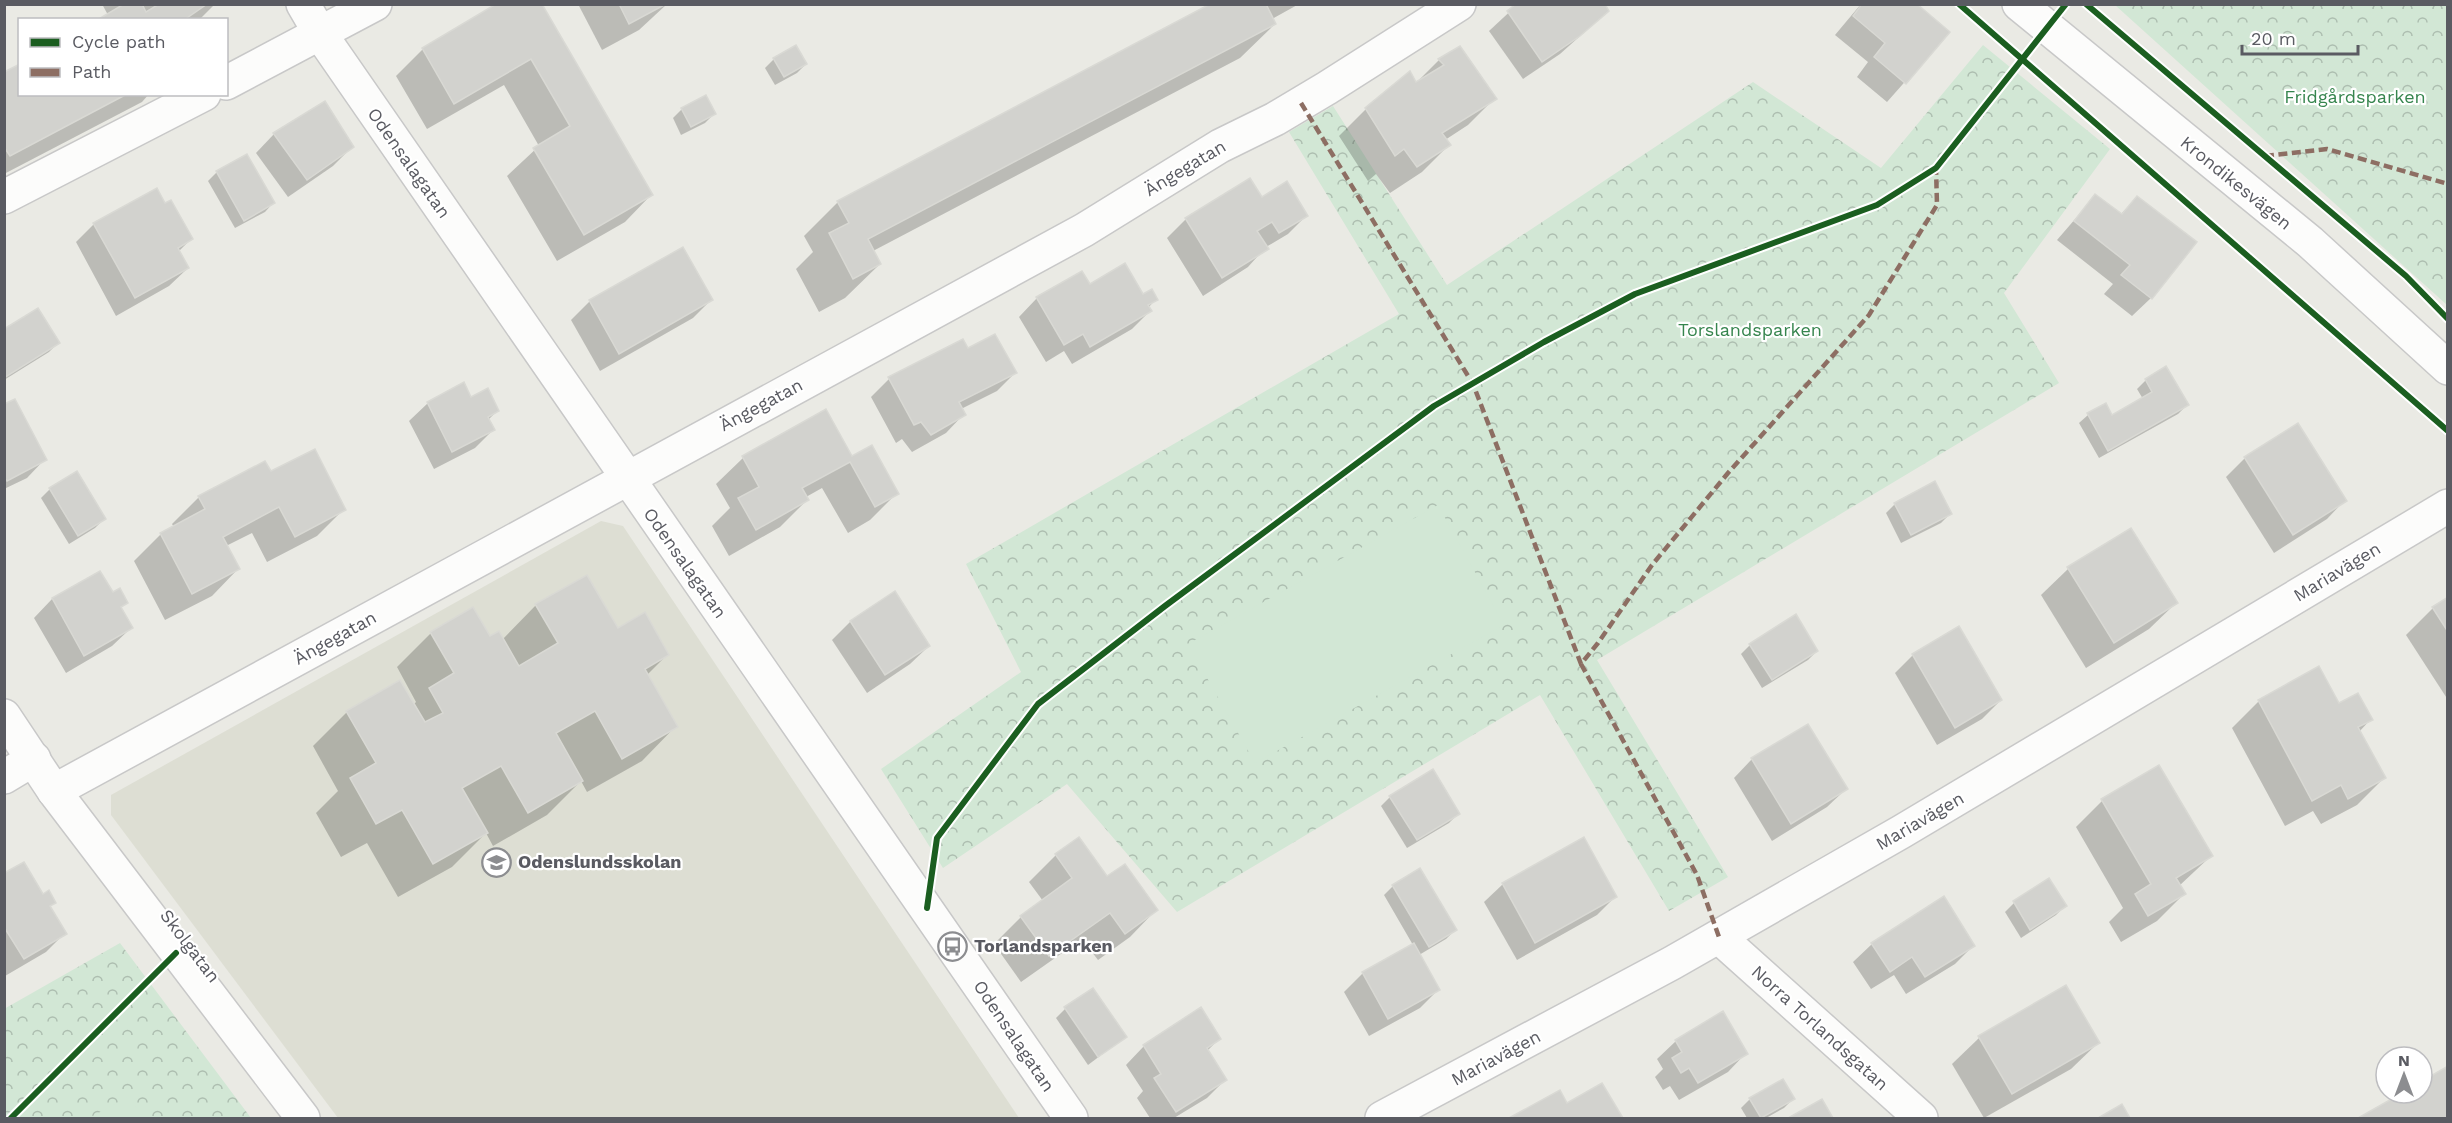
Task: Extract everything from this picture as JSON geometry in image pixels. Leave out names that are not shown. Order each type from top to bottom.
[{"type":"street","name":"Odensalagatan","points":[[303,4],[321,35],[626,478],[1071,1119]]},
{"type":"street","points":[[228,82],[321,35],[375,4]]},
{"type":"street","name":"Ängegatan","points":[[54,791],[1084,230],[1220,146],[1275,119],[1327,88],[1459,4]]},
{"type":"street","name":"Krondikesvägen","points":[[2019,4],[2310,242],[2448,368]]},
{"type":"street","points":[[4,197],[200,96]]},
{"type":"street","name":"Mariavägen","points":[[1382,1119],[1719,937],[1909,828],[2448,506]]},
{"type":"street","name":"Skolgatan","points":[[4,716],[54,791],[303,1119]]},
{"type":"street","points":[[4,777],[34,759]]},
{"type":"street","name":"Norra Torlandsgatan","points":[[1719,937],[1921,1119]]},
{"type":"shaded area","name":"Odenslundsskolan","points":[[601,521],[623,526],[1019,1118],[338,1118],[111,815],[111,795]]},
{"type":"green space","name":"Fridgårdsparken","points":[[2115,5],[2447,5],[2447,305]]},
{"type":"green space","name":"Torslandsparken","points":[[1983,45],[2110,149],[2004,293],[2059,383],[1597,660],[1728,877],[1669,911],[1540,695],[1177,912],[1067,784],[943,868],[881,769],[1021,672],[966,564],[1399,314],[1289,132],[1333,106],[1447,285],[1753,82],[1881,168]]},
{"type":"green space","points":[[1438,505],[1504,625],[1255,763],[1188,644]]},
{"type":"green space","points":[[120,943],[251,1118],[5,1118],[4,1009]]},
{"type":"green space","points":[[130,1096],[142,1118],[89,1118]]},
{"type":"building","points":[[124,4],[142,4],[146,12],[156,6],[155,4],[207,4],[187,18],[100,18]]},
{"type":"building","points":[[496,4],[542,4],[653,195],[584,235],[533,148],[570,126],[531,59],[454,104],[422,48]]},
{"type":"building","points":[[619,4],[666,4],[629,24]]},
{"type":"building","points":[[1210,4],[1270,4],[1267,6],[1276,24],[868,239],[881,264],[853,279],[829,233],[849,223],[837,201]]},
{"type":"building","points":[[1516,4],[1605,4],[1609,11],[1580,36],[1542,62],[1507,11]]},
{"type":"building","points":[[1862,4],[1917,4],[1950,32],[1906,84],[1874,57],[1885,43],[1853,16]]},
{"type":"building","points":[[796,45],[807,64],[784,77],[773,58]]},
{"type":"building","points":[[1460,46],[1497,99],[1442,133],[1451,145],[1417,167],[1404,149],[1395,156],[1365,108],[1410,71],[1416,82],[1444,65],[1438,59]]},
{"type":"building","points":[[18,65],[18,96],[123,96],[10,156],[4,147],[4,72]]},
{"type":"building","points":[[706,95],[716,114],[691,127],[681,108]]},
{"type":"building","points":[[325,101],[354,147],[307,180],[273,133]]},
{"type":"building","points":[[247,154],[275,203],[244,221],[216,171]]},
{"type":"building","points":[[1250,178],[1262,197],[1287,181],[1308,216],[1279,233],[1272,222],[1257,231],[1269,249],[1222,278],[1185,218]]},
{"type":"building","points":[[157,188],[165,203],[171,200],[193,239],[178,248],[189,268],[135,298],[93,223]]},
{"type":"building","points":[[2095,194],[2122,214],[2137,196],[2197,242],[2152,299],[2121,275],[2130,265],[2074,221]]},
{"type":"building","points":[[683,247],[713,300],[619,354],[589,300]]},
{"type":"building","points":[[1125,263],[1143,294],[1152,289],[1158,300],[1148,305],[1152,311],[1090,347],[1083,334],[1064,345],[1036,297],[1082,271],[1090,284]]},
{"type":"building","points":[[38,308],[60,343],[4,378],[4,329]]},
{"type":"building","points":[[995,334],[1017,373],[959,402],[966,415],[931,435],[921,422],[914,425],[888,377],[963,339],[968,348]]},
{"type":"building","points":[[2166,366],[2189,405],[2108,451],[2087,413],[2106,403],[2112,415],[2152,392],[2145,379]]},
{"type":"building","points":[[464,382],[471,397],[488,388],[499,411],[488,417],[495,430],[452,452],[427,402]]},
{"type":"building","points":[[15,399],[47,460],[7,481],[4,477],[4,404]]},
{"type":"building","points":[[826,409],[852,456],[872,445],[899,494],[875,507],[850,462],[802,488],[809,500],[756,530],[738,498],[759,487],[742,456]]},
{"type":"building","points":[[2298,423],[2347,501],[2293,535],[2244,457]]},
{"type":"building","points":[[315,449],[346,510],[295,537],[279,507],[223,537],[240,569],[192,594],[160,533],[205,509],[198,496],[265,461],[271,471]]},
{"type":"building","points":[[77,471],[106,519],[78,536],[49,488]]},
{"type":"building","points":[[1935,481],[1952,514],[1911,535],[1894,503]]},
{"type":"building","points":[[2131,528],[2178,603],[2114,643],[2067,567]]},
{"type":"building","points":[[100,571],[113,592],[120,588],[128,603],[121,607],[133,628],[84,656],[52,598]]},
{"type":"building","points":[[587,575],[618,628],[645,612],[669,655],[645,669],[678,727],[622,759],[595,711],[556,733],[583,781],[528,813],[501,766],[462,788],[488,833],[433,864],[402,810],[376,824],[350,778],[376,763],[346,711],[400,680],[425,722],[443,713],[429,688],[454,673],[430,632],[473,607],[490,636],[499,631],[519,666],[558,643],[535,604]]},
{"type":"building","points":[[895,591],[930,646],[885,675],[850,621]]},
{"type":"building","points":[[2448,597],[2448,632],[2432,607]]},
{"type":"building","points":[[1796,614],[1818,651],[1772,680],[1749,644]]},
{"type":"building","points":[[1959,626],[2002,700],[1955,728],[1912,654]]},
{"type":"building","points":[[2319,666],[2339,703],[2358,693],[2373,720],[2358,727],[2386,778],[2348,799],[2341,785],[2312,801],[2258,700]]},
{"type":"building","points":[[1808,724],[1848,789],[1791,824],[1751,758]]},
{"type":"building","points":[[2159,765],[2213,856],[2176,878],[2186,894],[2148,916],[2135,894],[2151,884],[2101,799]]},
{"type":"building","points":[[1433,769],[1460,814],[1417,840],[1389,796]]},
{"type":"building","points":[[1079,837],[1107,876],[1125,864],[1158,910],[1125,934],[1110,913],[1049,956],[1020,916],[1072,878],[1055,854]]},
{"type":"building","points":[[1584,837],[1617,897],[1535,943],[1502,883]]},
{"type":"building","points":[[24,862],[43,894],[49,890],[56,903],[50,906],[67,934],[24,959],[4,927],[4,873]]},
{"type":"building","points":[[1420,868],[1457,930],[1429,947],[1392,885]]},
{"type":"building","points":[[2049,878],[2067,906],[2030,930],[2013,901]]},
{"type":"building","points":[[1944,896],[1975,946],[1925,977],[1912,957],[1890,972],[1871,943]]},
{"type":"building","points":[[1414,943],[1440,990],[1388,1019],[1362,972]]},
{"type":"building","points":[[2066,985],[2100,1043],[2012,1094],[1978,1036]]},
{"type":"building","points":[[1093,988],[1127,1037],[1098,1057],[1064,1007]]},
{"type":"building","points":[[1201,1007],[1221,1039],[1207,1048],[1227,1080],[1176,1112],[1154,1078],[1161,1074],[1143,1045]]},
{"type":"building","points":[[1723,1011],[1748,1054],[1698,1083],[1689,1068],[1681,1073],[1672,1058],[1682,1052],[1675,1040]]},
{"type":"building","points":[[2448,1066],[2448,1118],[2358,1118],[2381,1105],[2434,1105],[2434,1074]]},
{"type":"building","points":[[1783,1079],[1795,1099],[1761,1118],[1749,1098]]},
{"type":"building","points":[[1602,1083],[1623,1118],[1509,1118],[1560,1090],[1567,1103]]},
{"type":"building","points":[[1822,1099],[1833,1118],[1788,1118]]},
{"type":"building","points":[[2122,1104],[2130,1118],[2098,1118]]},
{"type":"marked path","points":[[1301,103],[1473,384],[1581,664],[1652,565],[1728,473],[1869,315],[1937,205],[1936,168]]},
{"type":"marked path","points":[[2265,156],[2327,149],[2448,184]]},
{"type":"marked path","points":[[1581,664],[1697,875],[1719,937]]},
{"type":"cycle path","points":[[1959,4],[2448,431]]},
{"type":"cycle path","points":[[927,908],[937,838],[1038,704],[1165,606],[1434,406],[1544,342],[1635,294],[1877,205],[1936,168],[2066,4]]},
{"type":"cycle path","points":[[2086,4],[2406,276],[2448,319]]},
{"type":"cycle path","points":[[11,1118],[176,953]]},
{"type":"place","name":"Odenslundsskolan","points":[[497,862]]},
{"type":"place","name":"Torlandsparken","points":[[953,946]]}]
